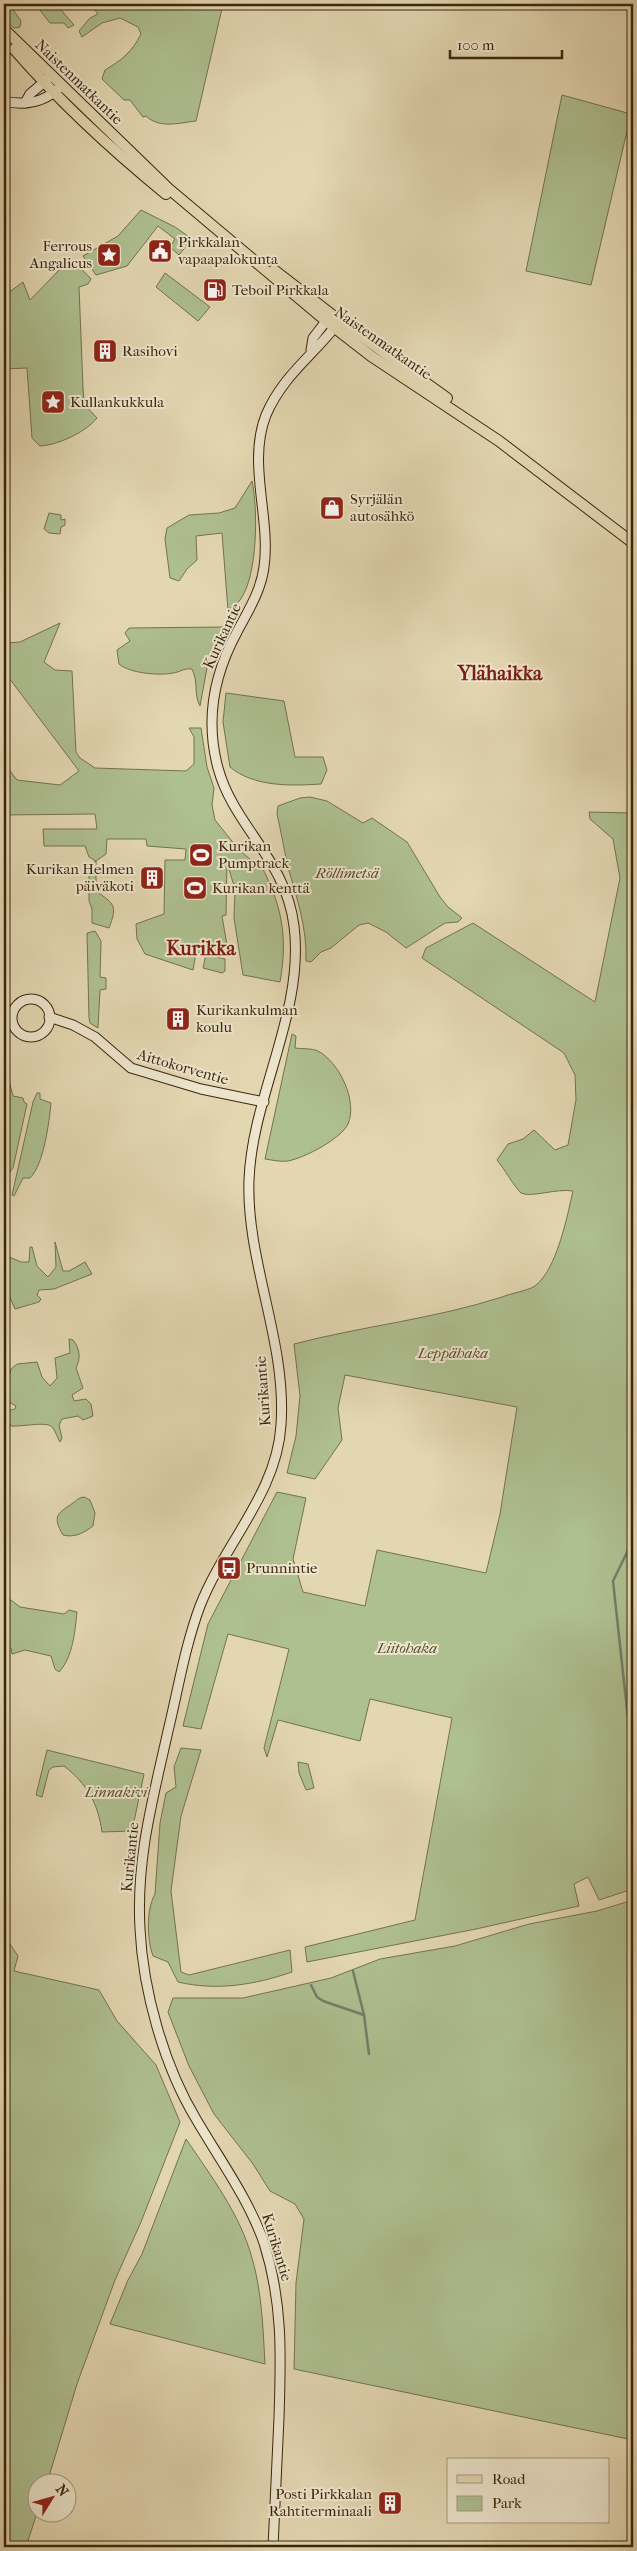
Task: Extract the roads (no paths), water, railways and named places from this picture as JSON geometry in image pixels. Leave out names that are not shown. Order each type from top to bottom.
[{"type":"main road","name":"Naistenmatkantie","points":[[4,29],[47,80]]},
{"type":"main road","name":"Naistenmatkantie","points":[[4,37],[135,169],[190,213],[256,260],[283,275],[328,318],[386,366],[499,441],[633,543]]},
{"type":"main road","points":[[25,103],[47,80]]},
{"type":"main road","points":[[4,102],[36,103],[57,90]]},
{"type":"main road","name":"Kurikantie","points":[[273,2547],[281,2361],[279,2306],[264,2245],[253,2214],[193,2115],[164,2048],[141,1945],[139,1885],[149,1810],[182,1670],[202,1602],[267,1483],[279,1444],[282,1418],[279,1374],[249,1200],[252,1149],[291,995],[295,962],[294,923],[289,901],[276,869],[224,787],[214,746],[211,711],[220,668],[255,598],[264,566],[260,459],[262,428],[275,398],[311,350],[314,338],[328,318]]},
{"type":"main road","name":"Kurikantie","points":[[311,350],[320,346],[337,325]]},
{"type":"main road","points":[[32,999],[45,1005],[50,1017],[46,1029],[31,1037],[18,1031],[12,1019],[14,1010],[19,1003],[32,999]]},
{"type":"main road","name":"Aittokorventie","points":[[50,1017],[73,1025],[95,1037],[132,1068],[201,1089],[264,1102]]},
{"type":"waterway","points":[[633,1540],[613,1581],[630,1737],[633,1745]]},
{"type":"waterway","points":[[353,1971],[364,2015],[369,2054]]},
{"type":"waterway","points":[[311,1985],[317,1997],[323,2001],[364,2015]]},
{"type":"place","name":"Pirkkalan vapaapalokunta","points":[[160,251]]},
{"type":"place","name":"Ferrous Angalicus","points":[[109,255]]},
{"type":"place","name":"Teboil Pirkkala","points":[[215,290]]},
{"type":"place","name":"Rasihovi","points":[[105,351]]},
{"type":"place","name":"Kullankukkula","points":[[53,402]]},
{"type":"place","name":"Syrjälän autosähkö","points":[[332,508]]},
{"type":"place","name":"Kurikan Pumptrack","points":[[201,855]]},
{"type":"place","name":"Kurikan Helmen päiväkoti","points":[[152,878]]},
{"type":"place","name":"Kurikan kenttä","points":[[195,888]]},
{"type":"place","name":"Kurikankulman koulu","points":[[178,1019]]},
{"type":"place","name":"Prunnintie","points":[[229,1568]]},
{"type":"place","name":"Posti Pirkkalan Rahtiterminaali","points":[[390,2503]]},
{"type":"district","name":"Ylähaikka","points":[[500,673]]},
{"type":"district","name":"Kurikka","points":[[201,948]]},
{"type":"park label","name":"Röllimetsä","points":[[347,873]]},
{"type":"park label","name":"Leppähaka","points":[[453,1353]]},
{"type":"park label","name":"Liitohaka","points":[[407,1648]]},
{"type":"park label","name":"Linnakivi","points":[[116,1792]]}]
